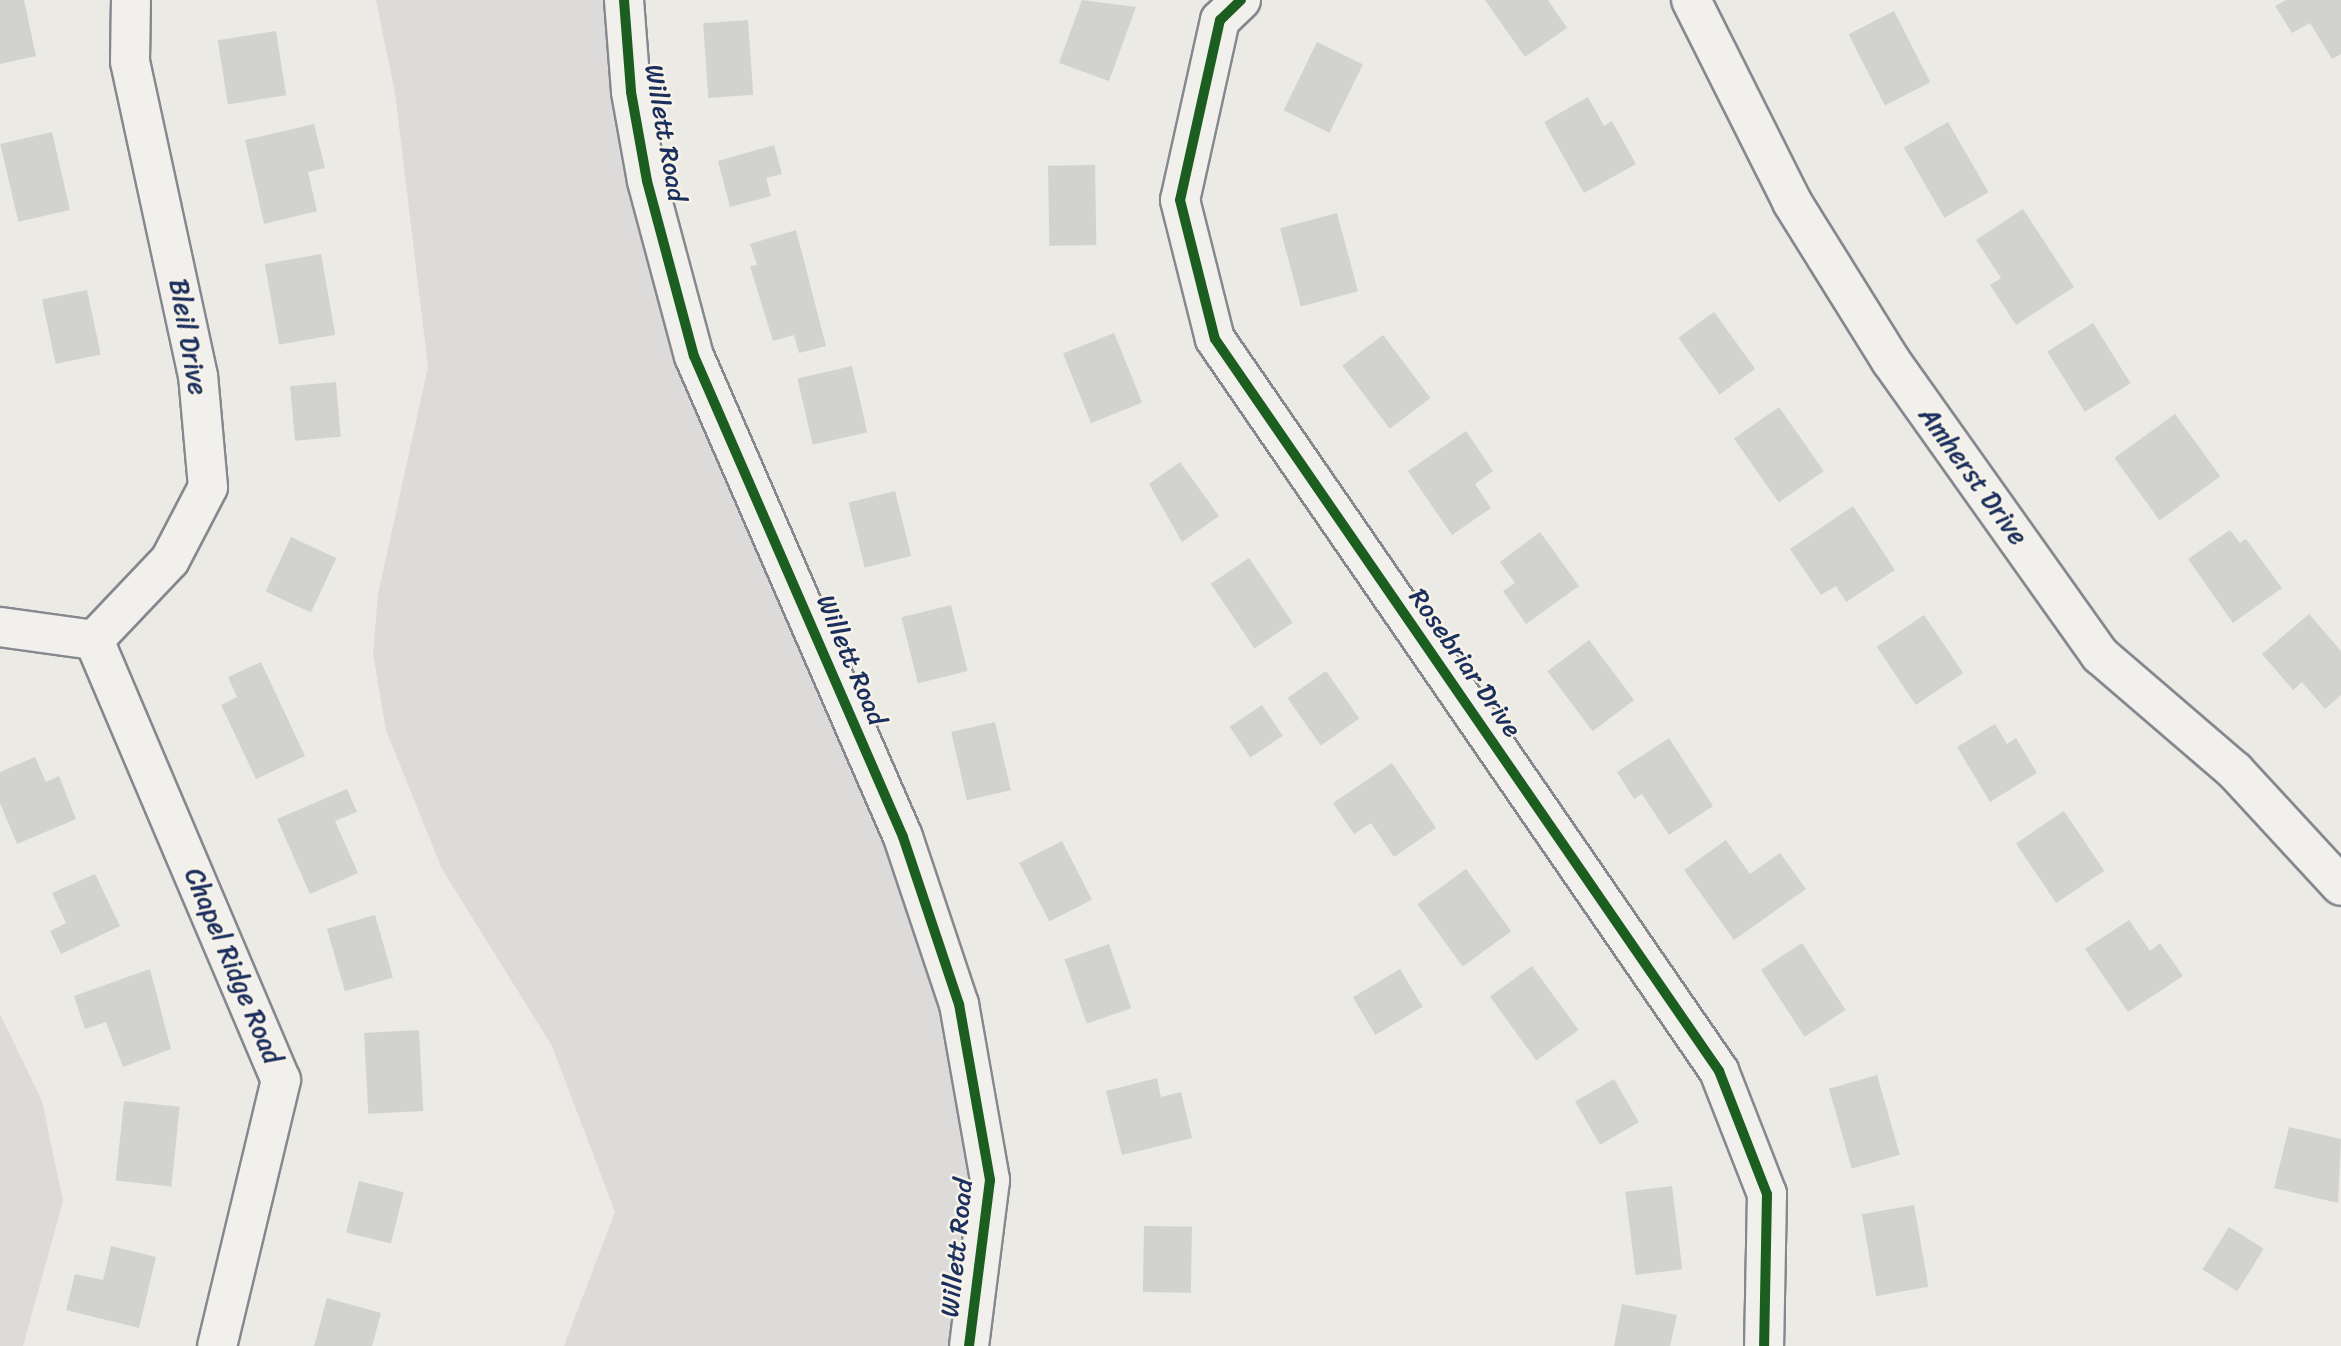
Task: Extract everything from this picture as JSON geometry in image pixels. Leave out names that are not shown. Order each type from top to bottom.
[{"type":"street","name":"Bleil Drive","points":[[94,640],[170,561],[208,487],[198,376],[130,62],[131,0]]},
{"type":"street","name":"Willett Road","points":[[624,0],[647,181],[694,356],[903,837],[959,1004],[990,1180],[969,1346]]},
{"type":"street","name":"Rosebriar Drive","points":[[1241,0],[1220,20],[1180,200],[1215,339],[1719,1071],[1767,1194],[1764,1346]]},
{"type":"street","name":"Amherst Drive","points":[[1691,0],[1792,202],[1891,361],[2100,654],[2235,771],[2341,886]]},
{"type":"street","points":[[0,627],[94,640]]},
{"type":"street","name":"Chapel Ridge Road","points":[[94,640],[281,1080],[218,1346]]},
{"type":"shaded area","points":[[376,0],[624,0],[694,356],[903,837],[990,1180],[969,1346],[564,1346],[615,1212],[552,1046],[442,869],[386,730],[373,654],[378,594],[428,367],[395,93]]},
{"type":"shaded area","points":[[0,1014],[42,1101],[63,1201],[23,1346],[0,1346]]},
{"type":"building","points":[[0,0],[24,0],[36,56],[0,64]]},
{"type":"building","points":[[1082,0],[1136,7],[1109,81],[1059,63]]},
{"type":"building","points":[[1485,0],[1548,0],[1567,28],[1525,57]]},
{"type":"building","points":[[2286,0],[2341,0],[2341,54],[2332,59],[2310,23],[2292,33],[2275,6]]},
{"type":"building","points":[[1894,11],[1930,82],[1885,105],[1849,34]]},
{"type":"building","points":[[748,20],[753,95],[708,98],[703,23]]},
{"type":"building","points":[[276,31],[286,95],[228,104],[218,40]]},
{"type":"building","points":[[1317,42],[1363,64],[1330,133],[1284,110]]},
{"type":"building","points":[[1588,97],[1604,126],[1612,121],[1636,164],[1584,193],[1544,122]]},
{"type":"building","points":[[1948,122],[1988,192],[1944,218],[1904,148]]},
{"type":"building","points":[[314,124],[325,168],[308,172],[317,211],[264,224],[245,140]]},
{"type":"building","points":[[52,132],[70,210],[18,222],[0,144]]},
{"type":"building","points":[[774,145],[782,174],[766,178],[771,196],[730,207],[718,161]]},
{"type":"building","points":[[1095,165],[1096,245],[1049,246],[1048,166]]},
{"type":"building","points":[[2023,209],[2074,287],[2016,325],[1990,285],[2001,278],[1976,240]]},
{"type":"building","points":[[1337,213],[1358,291],[1301,307],[1280,228]]},
{"type":"building","points":[[796,230],[826,346],[799,353],[794,335],[773,341],[750,266],[757,265],[750,244]]},
{"type":"building","points":[[321,254],[335,335],[279,345],[265,264]]},
{"type":"building","points":[[87,290],[101,355],[56,364],[42,300]]},
{"type":"building","points":[[1714,312],[1755,369],[1720,394],[1678,338]]},
{"type":"building","points":[[2093,323],[2131,383],[2085,412],[2047,352]]},
{"type":"building","points":[[1114,333],[1142,403],[1091,423],[1063,354]]},
{"type":"building","points":[[1383,335],[1431,398],[1390,429],[1342,366]]},
{"type":"building","points":[[852,366],[867,432],[813,445],[797,379]]},
{"type":"building","points":[[336,382],[341,437],[295,441],[290,386]]},
{"type":"building","points":[[1779,407],[1824,471],[1779,502],[1734,439]]},
{"type":"building","points":[[2175,414],[2220,476],[2160,520],[2114,458]]},
{"type":"building","points":[[1466,431],[1493,471],[1475,484],[1491,508],[1452,535],[1408,471]]},
{"type":"building","points":[[1180,462],[1219,516],[1182,542],[1149,484]]},
{"type":"building","points":[[895,491],[911,556],[865,568],[848,503]]},
{"type":"building","points":[[1853,506],[1895,570],[1846,602],[1836,586],[1821,595],[1790,549]]},
{"type":"building","points":[[2230,530],[2240,543],[2246,539],[2282,588],[2233,623],[2188,559]]},
{"type":"building","points":[[1540,532],[1579,586],[1526,624],[1503,591],[1515,583],[1500,562]]},
{"type":"building","points":[[291,537],[336,558],[311,613],[266,591]]},
{"type":"building","points":[[1249,558],[1293,623],[1254,648],[1211,584]]},
{"type":"building","points":[[951,605],[967,671],[918,683],[902,617]]},
{"type":"building","points":[[2309,614],[2341,651],[2341,695],[2325,709],[2302,682],[2293,690],[2262,654]]},
{"type":"building","points":[[1924,615],[1963,673],[1916,705],[1877,647]]},
{"type":"building","points":[[1589,640],[1634,700],[1593,731],[1547,671]]},
{"type":"building","points":[[261,662],[305,756],[256,779],[221,705],[237,697],[228,677]]},
{"type":"building","points":[[1326,671],[1359,719],[1321,745],[1287,698]]},
{"type":"building","points":[[1262,705],[1283,736],[1250,757],[1230,727]]},
{"type":"building","points":[[995,722],[1011,790],[967,800],[951,732]]},
{"type":"building","points":[[1995,724],[2007,744],[2016,738],[2037,773],[1990,802],[1957,747]]},
{"type":"building","points":[[1669,738],[1713,806],[1669,835],[1642,794],[1634,799],[1617,772]]},
{"type":"building","points":[[35,757],[46,782],[59,776],[76,819],[17,844],[0,803],[0,772]]},
{"type":"building","points":[[1392,763],[1436,828],[1394,857],[1371,823],[1354,834],[1333,803]]},
{"type":"building","points":[[347,789],[357,812],[335,821],[358,873],[310,894],[277,819]]},
{"type":"building","points":[[2064,811],[2104,871],[2056,903],[2016,843]]},
{"type":"building","points":[[1726,840],[1750,874],[1780,853],[1806,889],[1734,940],[1684,870]]},
{"type":"building","points":[[1062,841],[1092,900],[1049,922],[1019,863]]},
{"type":"building","points":[[1466,869],[1511,931],[1463,967],[1417,904]]},
{"type":"building","points":[[95,874],[120,926],[61,954],[50,931],[66,923],[52,893]]},
{"type":"building","points":[[375,915],[393,977],[345,991],[327,929]]},
{"type":"building","points":[[2129,920],[2150,951],[2160,943],[2183,976],[2128,1012],[2085,949]]},
{"type":"building","points":[[1802,943],[1846,1010],[1804,1037],[1761,970]]},
{"type":"building","points":[[1109,944],[1131,1008],[1087,1024],[1065,959]]},
{"type":"building","points":[[1532,966],[1578,1030],[1536,1060],[1490,997]]},
{"type":"building","points":[[150,969],[171,1049],[123,1067],[106,1022],[85,1029],[74,996]]},
{"type":"building","points":[[1400,969],[1423,1007],[1376,1035],[1353,997]]},
{"type":"building","points":[[419,1030],[423,1111],[368,1114],[364,1033]]},
{"type":"building","points":[[1877,1075],[1900,1155],[1852,1169],[1829,1089]]},
{"type":"building","points":[[1157,1078],[1161,1097],[1181,1092],[1192,1138],[1122,1155],[1106,1091]]},
{"type":"building","points":[[1614,1079],[1639,1122],[1600,1145],[1575,1102]]},
{"type":"building","points":[[124,1101],[180,1107],[171,1186],[116,1181]]},
{"type":"building","points":[[2289,1127],[2341,1139],[2338,1203],[2274,1188]]},
{"type":"building","points":[[359,1181],[404,1192],[391,1244],[346,1232]]},
{"type":"building","points":[[1672,1186],[1682,1269],[1636,1275],[1625,1192]]},
{"type":"building","points":[[1914,1205],[1928,1287],[1876,1296],[1862,1214]]},
{"type":"building","points":[[1144,1226],[1192,1227],[1191,1293],[1143,1292]]},
{"type":"building","points":[[2229,1227],[2264,1249],[2237,1291],[2203,1269]]},
{"type":"building","points":[[111,1246],[156,1257],[139,1328],[66,1310],[75,1274],[103,1280]]},
{"type":"building","points":[[327,1298],[381,1313],[372,1346],[314,1346]]},
{"type":"building","points":[[1622,1304],[1677,1315],[1670,1346],[1614,1346]]},
{"type":"cycle path","points":[[624,0],[631,92],[647,181],[694,356],[903,837],[959,1004],[990,1180],[969,1346]]},
{"type":"cycle path","points":[[1241,0],[1220,20],[1180,200],[1215,339],[1719,1071],[1767,1194],[1764,1346]]}]
